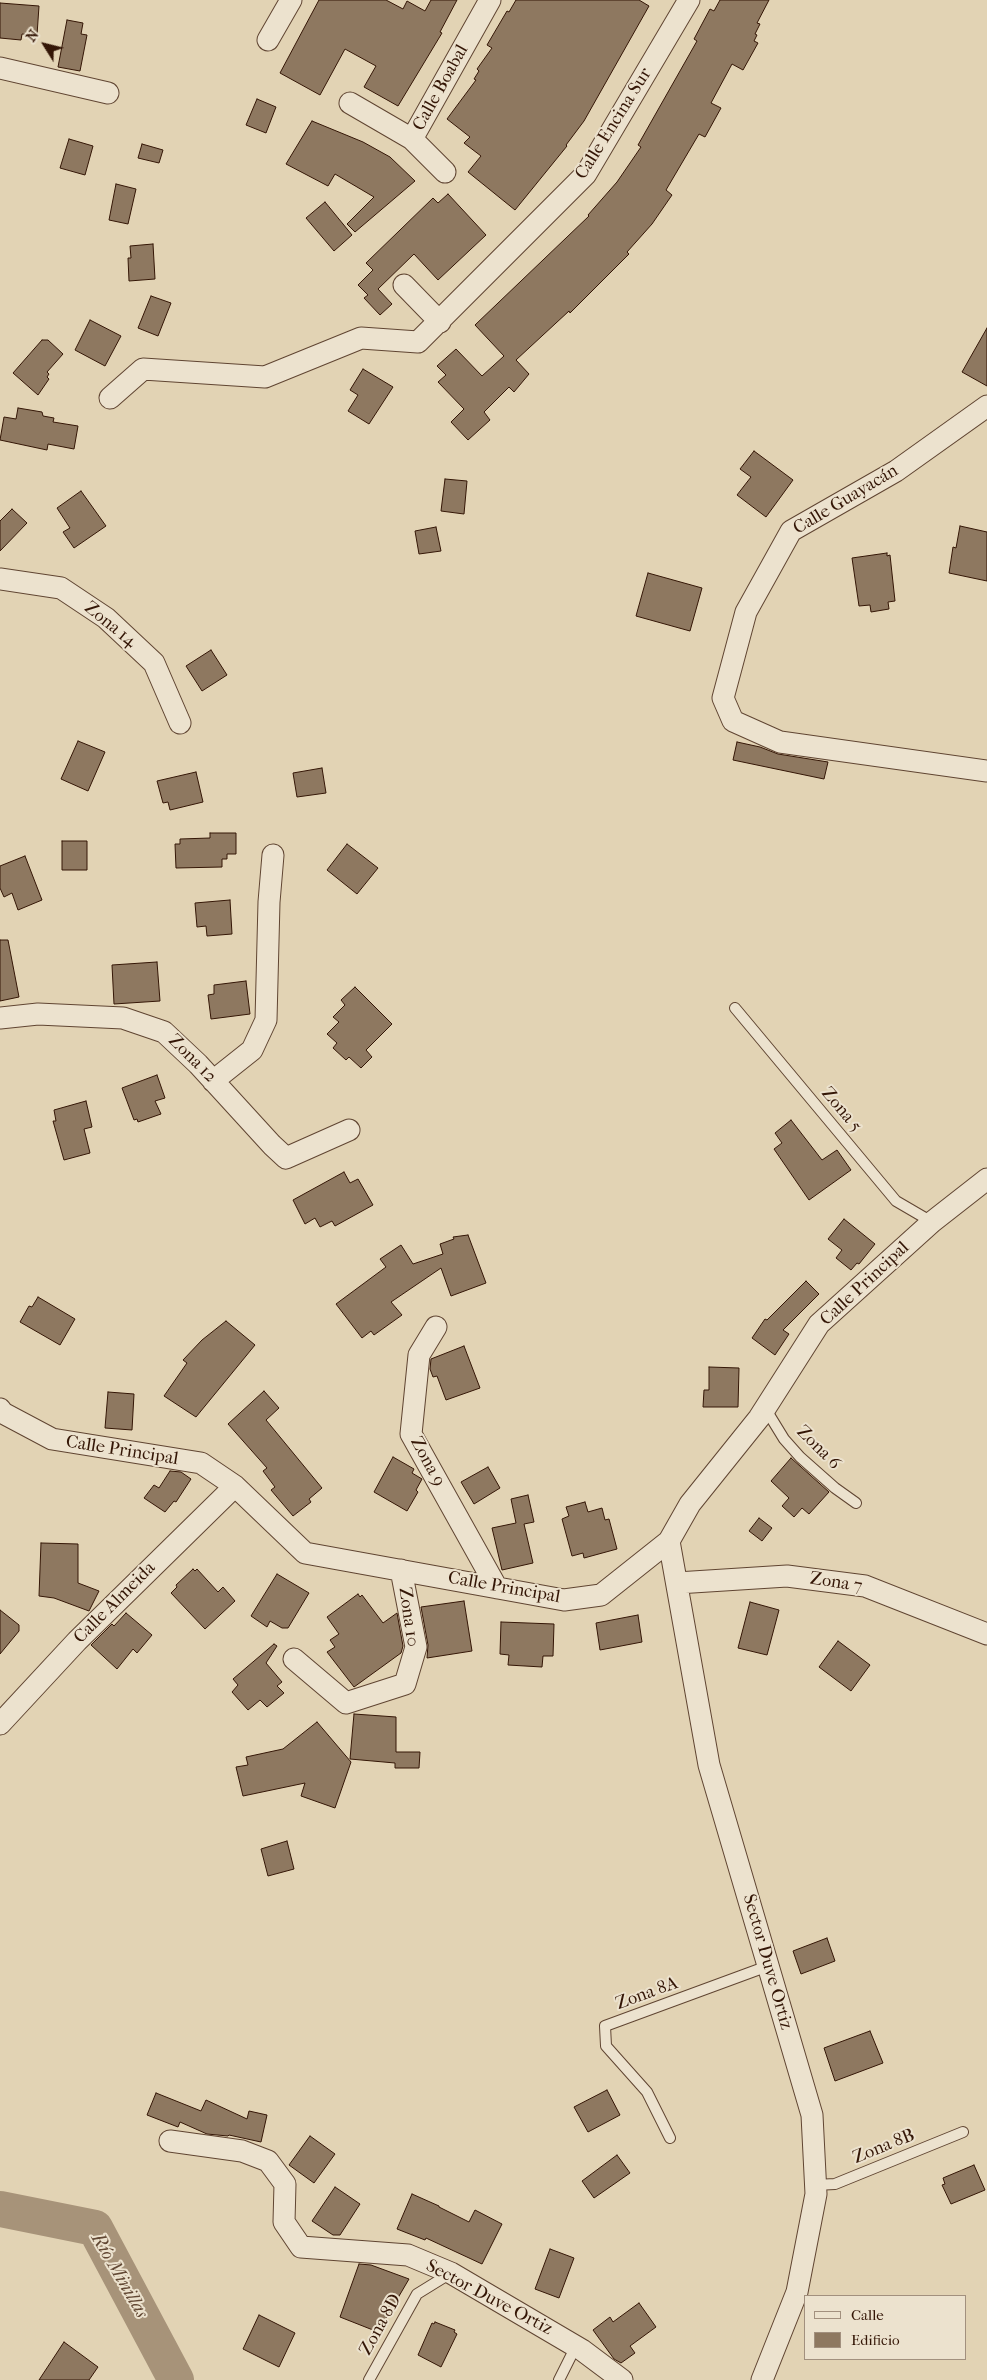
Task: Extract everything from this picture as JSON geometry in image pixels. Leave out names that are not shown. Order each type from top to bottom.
[{"type":"street","points":[[268,40],[291,0]]},
{"type":"street","name":"Calle Boabal","points":[[350,103],[412,139],[490,0]]},
{"type":"street","name":"Calle Encina Sur","points":[[110,398],[143,368],[265,377],[361,338],[418,342],[586,174],[689,0]]},
{"type":"street","points":[[0,68],[108,93]]},
{"type":"street","points":[[412,139],[445,172]]},
{"type":"street","points":[[404,285],[440,322]]},
{"type":"street","name":"Calle Guayacán","points":[[987,406],[896,471],[791,531],[746,612],[723,698],[733,721],[780,742],[987,771]]},
{"type":"street","name":"Zona 14","points":[[0,579],[61,588],[106,618],[154,663],[180,723]]},
{"type":"street","points":[[214,1080],[252,1050],[266,1020],[269,902],[273,855]]},
{"type":"street","name":"Zona 12","points":[[0,1018],[38,1014],[124,1018],[164,1032],[214,1080],[286,1158],[304,1152],[348,1130]]},
{"type":"street","name":"Calle Principal","points":[[0,1409],[3,1413],[52,1439],[201,1464],[235,1486],[305,1553],[564,1600],[601,1595],[669,1541],[690,1504],[765,1408],[819,1324],[932,1222],[987,1179]]},
{"type":"street","name":"Zona 9","points":[[436,1327],[419,1355],[411,1434],[497,1588]]},
{"type":"street","name":"Calle Almeida","points":[[0,1724],[84,1634],[235,1486]]},
{"type":"street","name":"Sector Duve Ortiz","points":[[669,1541],[709,1765],[812,2116],[816,2194],[797,2292],[762,2380]]},
{"type":"street","name":"Zona 10","points":[[294,1660],[346,1703],[405,1684],[416,1647],[401,1570]]},
{"type":"street","name":"Zona 7","points":[[677,1583],[787,1576],[865,1586],[987,1634]]},
{"type":"street","name":"Sector Duve Ortiz","points":[[170,2142],[242,2151],[268,2161],[285,2184],[284,2222],[301,2247],[408,2256],[452,2273],[576,2346],[622,2380]]},
{"type":"lane","name":"Zona 5","points":[[735,1008],[896,1201],[932,1222]]},
{"type":"lane","name":"Zona 6","points":[[765,1408],[784,1439],[800,1457],[835,1488],[856,1503]]},
{"type":"lane","name":"Zona 8A","points":[[670,2138],[647,2092],[606,2046],[605,2026],[768,1966]]},
{"type":"lane","name":"Zona 8B","points":[[815,2185],[835,2184],[963,2132]]},
{"type":"lane","name":"Zona 8D","points":[[369,2380],[417,2294],[452,2273]]},
{"type":"lane","points":[[559,2380],[576,2346]]},
{"type":"building","points":[[319,0],[386,0],[403,9],[407,1],[425,11],[431,0],[457,0],[440,32],[442,33],[398,106],[364,87],[376,66],[345,49],[320,95],[280,73]]},
{"type":"building","points":[[516,0],[639,0],[649,6],[584,121],[567,146],[515,210],[468,172],[481,156],[464,143],[470,137],[447,119],[476,80],[474,79],[479,71],[477,69],[492,48],[487,45],[507,11],[509,12]]},
{"type":"building","points":[[720,0],[769,0],[757,23],[760,24],[754,41],[758,43],[743,70],[732,64],[711,103],[721,108],[705,137],[699,134],[666,190],[672,195],[652,224],[627,252],[629,254],[570,313],[569,311],[516,360],[529,374],[514,392],[509,387],[484,412],[490,420],[468,440],[451,422],[464,409],[438,382],[446,375],[437,366],[456,349],[482,376],[504,356],[475,325],[589,216],[617,182],[641,147],[638,145],[697,41],[694,39],[710,9],[714,11]]},
{"type":"building","points":[[0,3],[39,6],[37,35],[22,34],[21,40],[0,38]]},
{"type":"building","points":[[67,20],[83,23],[81,34],[87,35],[80,71],[58,67]]},
{"type":"building","points":[[257,99],[276,107],[266,133],[246,125]]},
{"type":"building","points":[[312,121],[363,142],[390,157],[415,181],[355,232],[347,224],[374,197],[335,174],[328,186],[286,164]]},
{"type":"building","points":[[69,139],[93,146],[85,175],[60,168]]},
{"type":"building","points":[[142,144],[163,150],[159,163],[138,158]]},
{"type":"building","points":[[116,184],[136,189],[128,224],[109,220]]},
{"type":"building","points":[[448,194],[486,235],[438,280],[414,254],[378,289],[392,304],[380,315],[364,298],[368,295],[358,285],[373,270],[366,263],[433,198],[438,203]]},
{"type":"building","points":[[325,202],[352,235],[334,251],[306,218]]},
{"type":"building","points":[[153,244],[155,279],[129,281],[128,258],[131,258],[130,246]]},
{"type":"building","points":[[151,296],[171,303],[158,336],[138,328]]},
{"type":"building","points":[[90,320],[121,336],[105,366],[75,350]]},
{"type":"building","points":[[987,328],[987,386],[962,372]]},
{"type":"building","points":[[42,340],[48,340],[63,354],[47,372],[49,379],[38,395],[13,373]]},
{"type":"building","points":[[363,369],[393,387],[369,424],[348,411],[358,395],[350,390]]},
{"type":"building","points":[[18,408],[42,412],[43,416],[54,418],[53,422],[78,426],[74,449],[48,444],[47,450],[0,440],[4,417],[16,419]]},
{"type":"building","points":[[754,451],[793,480],[766,517],[737,495],[751,477],[740,469]]},
{"type":"building","points":[[445,479],[467,481],[464,514],[441,511]]},
{"type":"building","points":[[81,491],[106,526],[74,548],[63,532],[70,528],[57,508]]},
{"type":"building","points":[[12,509],[27,523],[0,551],[0,521]]},
{"type":"building","points":[[960,526],[987,532],[987,581],[949,573],[953,547],[956,548]]},
{"type":"building","points":[[436,527],[441,551],[419,554],[415,531]]},
{"type":"building","points":[[887,553],[887,556],[890,555],[895,601],[888,602],[889,609],[871,612],[870,605],[859,606],[852,558]]},
{"type":"building","points":[[648,573],[702,588],[690,631],[636,616]]},
{"type":"building","points":[[211,650],[227,675],[202,691],[186,666]]},
{"type":"building","points":[[78,741],[105,752],[88,791],[61,779]]},
{"type":"building","points":[[737,742],[760,747],[778,754],[828,762],[824,779],[733,760]]},
{"type":"building","points":[[322,768],[326,793],[297,797],[293,773]]},
{"type":"building","points":[[196,772],[203,802],[170,810],[168,802],[163,803],[157,781]]},
{"type":"building","points":[[210,833],[236,833],[236,854],[227,854],[227,859],[222,859],[222,867],[176,868],[175,844],[180,844],[180,839],[210,838]]},
{"type":"building","points":[[62,841],[87,841],[87,870],[62,870]]},
{"type":"building","points":[[347,844],[378,868],[357,894],[327,870]]},
{"type":"building","points":[[25,856],[42,900],[18,910],[12,893],[4,897],[0,888],[0,866]]},
{"type":"building","points":[[230,900],[232,934],[207,936],[206,926],[197,927],[195,903]]},
{"type":"building","points":[[0,940],[8,940],[19,997],[0,1001]]},
{"type":"building","points":[[157,962],[160,1001],[114,1004],[112,965]]},
{"type":"building","points":[[246,981],[250,1014],[211,1019],[208,995],[214,994],[214,985]]},
{"type":"building","points":[[355,987],[392,1024],[366,1050],[372,1057],[361,1068],[349,1057],[346,1060],[333,1048],[337,1043],[327,1034],[339,1022],[333,1017],[345,1005],[341,1000]]},
{"type":"building","points":[[157,1075],[165,1098],[155,1101],[161,1114],[138,1122],[137,1119],[134,1120],[122,1088]]},
{"type":"building","points":[[86,1101],[92,1127],[84,1129],[90,1153],[64,1160],[53,1121],[56,1121],[54,1110]]},
{"type":"building","points":[[791,1120],[822,1160],[837,1150],[851,1170],[809,1200],[774,1149],[782,1143],[775,1133]]},
{"type":"building","points":[[344,1172],[350,1183],[358,1179],[373,1205],[335,1226],[332,1221],[320,1227],[315,1218],[305,1224],[293,1200]]},
{"type":"building","points":[[844,1219],[875,1244],[859,1264],[857,1263],[851,1270],[836,1258],[842,1250],[828,1239]]},
{"type":"building","points":[[468,1235],[486,1283],[451,1296],[441,1268],[391,1302],[402,1315],[374,1335],[371,1331],[362,1338],[336,1304],[386,1267],[380,1259],[401,1245],[413,1264],[443,1254],[440,1244],[454,1239],[453,1237]]},
{"type":"building","points":[[806,1281],[819,1294],[783,1330],[789,1334],[775,1355],[752,1338],[765,1319],[767,1320]]},
{"type":"building","points":[[38,1297],[75,1319],[60,1345],[20,1322],[29,1306],[32,1307]]},
{"type":"building","points":[[226,1321],[255,1345],[196,1417],[164,1396],[187,1363],[183,1360],[202,1340]]},
{"type":"building","points":[[464,1346],[480,1388],[446,1400],[437,1376],[433,1377],[430,1369],[431,1359]]},
{"type":"building","points":[[709,1367],[739,1368],[738,1407],[703,1407],[704,1390],[709,1390]]},
{"type":"building","points":[[264,1391],[279,1408],[266,1420],[322,1488],[309,1499],[311,1502],[293,1516],[271,1490],[275,1487],[263,1471],[267,1468],[228,1424]]},
{"type":"building","points":[[108,1392],[134,1394],[132,1430],[105,1428]]},
{"type":"building","points":[[393,1457],[414,1469],[412,1473],[422,1479],[416,1490],[418,1492],[407,1511],[374,1492]]},
{"type":"building","points":[[791,1458],[829,1492],[809,1514],[802,1508],[794,1517],[782,1506],[789,1498],[771,1481]]},
{"type":"building","points":[[488,1467],[500,1488],[474,1504],[461,1482]]},
{"type":"building","points":[[170,1471],[181,1472],[191,1479],[176,1502],[174,1501],[165,1512],[144,1498],[154,1485],[159,1488]]},
{"type":"building","points":[[528,1495],[534,1522],[524,1524],[533,1563],[502,1570],[492,1528],[516,1523],[511,1499]]},
{"type":"building","points":[[585,1502],[588,1512],[602,1508],[605,1520],[609,1519],[617,1549],[584,1558],[583,1553],[572,1556],[562,1519],[569,1516],[566,1507]]},
{"type":"building","points":[[759,1518],[772,1528],[762,1541],[749,1531]]},
{"type":"building","points":[[41,1543],[78,1544],[78,1583],[99,1591],[89,1611],[54,1598],[39,1596]]},
{"type":"building","points":[[193,1569],[195,1571],[197,1569],[218,1592],[223,1587],[235,1601],[205,1629],[171,1593],[177,1587],[176,1585]]},
{"type":"building","points":[[277,1574],[309,1593],[288,1628],[282,1628],[270,1621],[267,1627],[251,1616]]},
{"type":"building","points":[[358,1594],[360,1597],[362,1595],[383,1623],[397,1613],[403,1646],[401,1653],[354,1687],[327,1652],[335,1647],[330,1640],[339,1634],[327,1617]]},
{"type":"building","points":[[464,1601],[472,1651],[427,1658],[428,1645],[421,1607]]},
{"type":"building","points":[[750,1602],[779,1610],[767,1655],[738,1648]]},
{"type":"building","points":[[0,1610],[19,1625],[19,1631],[0,1654]]},
{"type":"building","points":[[126,1613],[152,1635],[137,1653],[133,1649],[117,1669],[91,1645]]},
{"type":"building","points":[[638,1615],[642,1642],[600,1650],[596,1623]]},
{"type":"building","points":[[501,1622],[554,1624],[553,1656],[543,1656],[542,1667],[508,1665],[509,1655],[500,1654]]},
{"type":"building","points":[[838,1641],[870,1665],[851,1691],[819,1667]]},
{"type":"building","points":[[274,1644],[277,1646],[266,1663],[282,1682],[277,1686],[284,1693],[267,1707],[260,1700],[248,1710],[232,1692],[238,1685],[233,1679]]},
{"type":"building","points":[[354,1714],[396,1717],[396,1752],[420,1752],[419,1768],[395,1768],[395,1763],[350,1759]]},
{"type":"building","points":[[317,1722],[351,1762],[335,1808],[301,1796],[305,1783],[243,1796],[236,1767],[248,1765],[246,1757],[283,1749]]},
{"type":"building","points":[[287,1841],[294,1869],[268,1876],[261,1849]]},
{"type":"building","points":[[827,1938],[835,1961],[801,1974],[793,1951]]},
{"type":"building","points":[[870,2031],[883,2063],[835,2081],[824,2048]]},
{"type":"building","points":[[607,2090],[620,2115],[588,2132],[574,2107]]},
{"type":"building","points":[[156,2093],[201,2111],[206,2100],[247,2119],[249,2111],[267,2115],[261,2142],[229,2135],[207,2134],[180,2122],[178,2127],[147,2115]]},
{"type":"building","points":[[310,2136],[335,2154],[314,2183],[289,2165]]},
{"type":"building","points":[[617,2155],[630,2173],[594,2198],[582,2181]]},
{"type":"building","points":[[974,2165],[985,2190],[951,2204],[942,2185],[945,2184],[943,2178]]},
{"type":"building","points":[[335,2187],[360,2204],[340,2235],[333,2235],[312,2221]]},
{"type":"building","points":[[412,2194],[469,2222],[475,2210],[502,2224],[482,2264],[426,2238],[425,2240],[397,2229]]},
{"type":"building","points":[[550,2249],[574,2258],[559,2298],[535,2289]]},
{"type":"building","points":[[359,2264],[371,2265],[409,2279],[378,2332],[340,2317]]},
{"type":"building","points":[[639,2303],[656,2327],[630,2346],[635,2353],[621,2363],[614,2359],[593,2330],[610,2317],[613,2322]]},
{"type":"building","points":[[259,2315],[295,2333],[279,2367],[243,2349]]},
{"type":"building","points":[[435,2322],[455,2330],[454,2332],[457,2334],[441,2367],[418,2355],[432,2323],[434,2324]]},
{"type":"building","points":[[64,2342],[98,2367],[89,2380],[39,2380]]},
{"type":"waterway","name":"Río Minillas","points":[[0,2209],[95,2228],[176,2380]]}]
